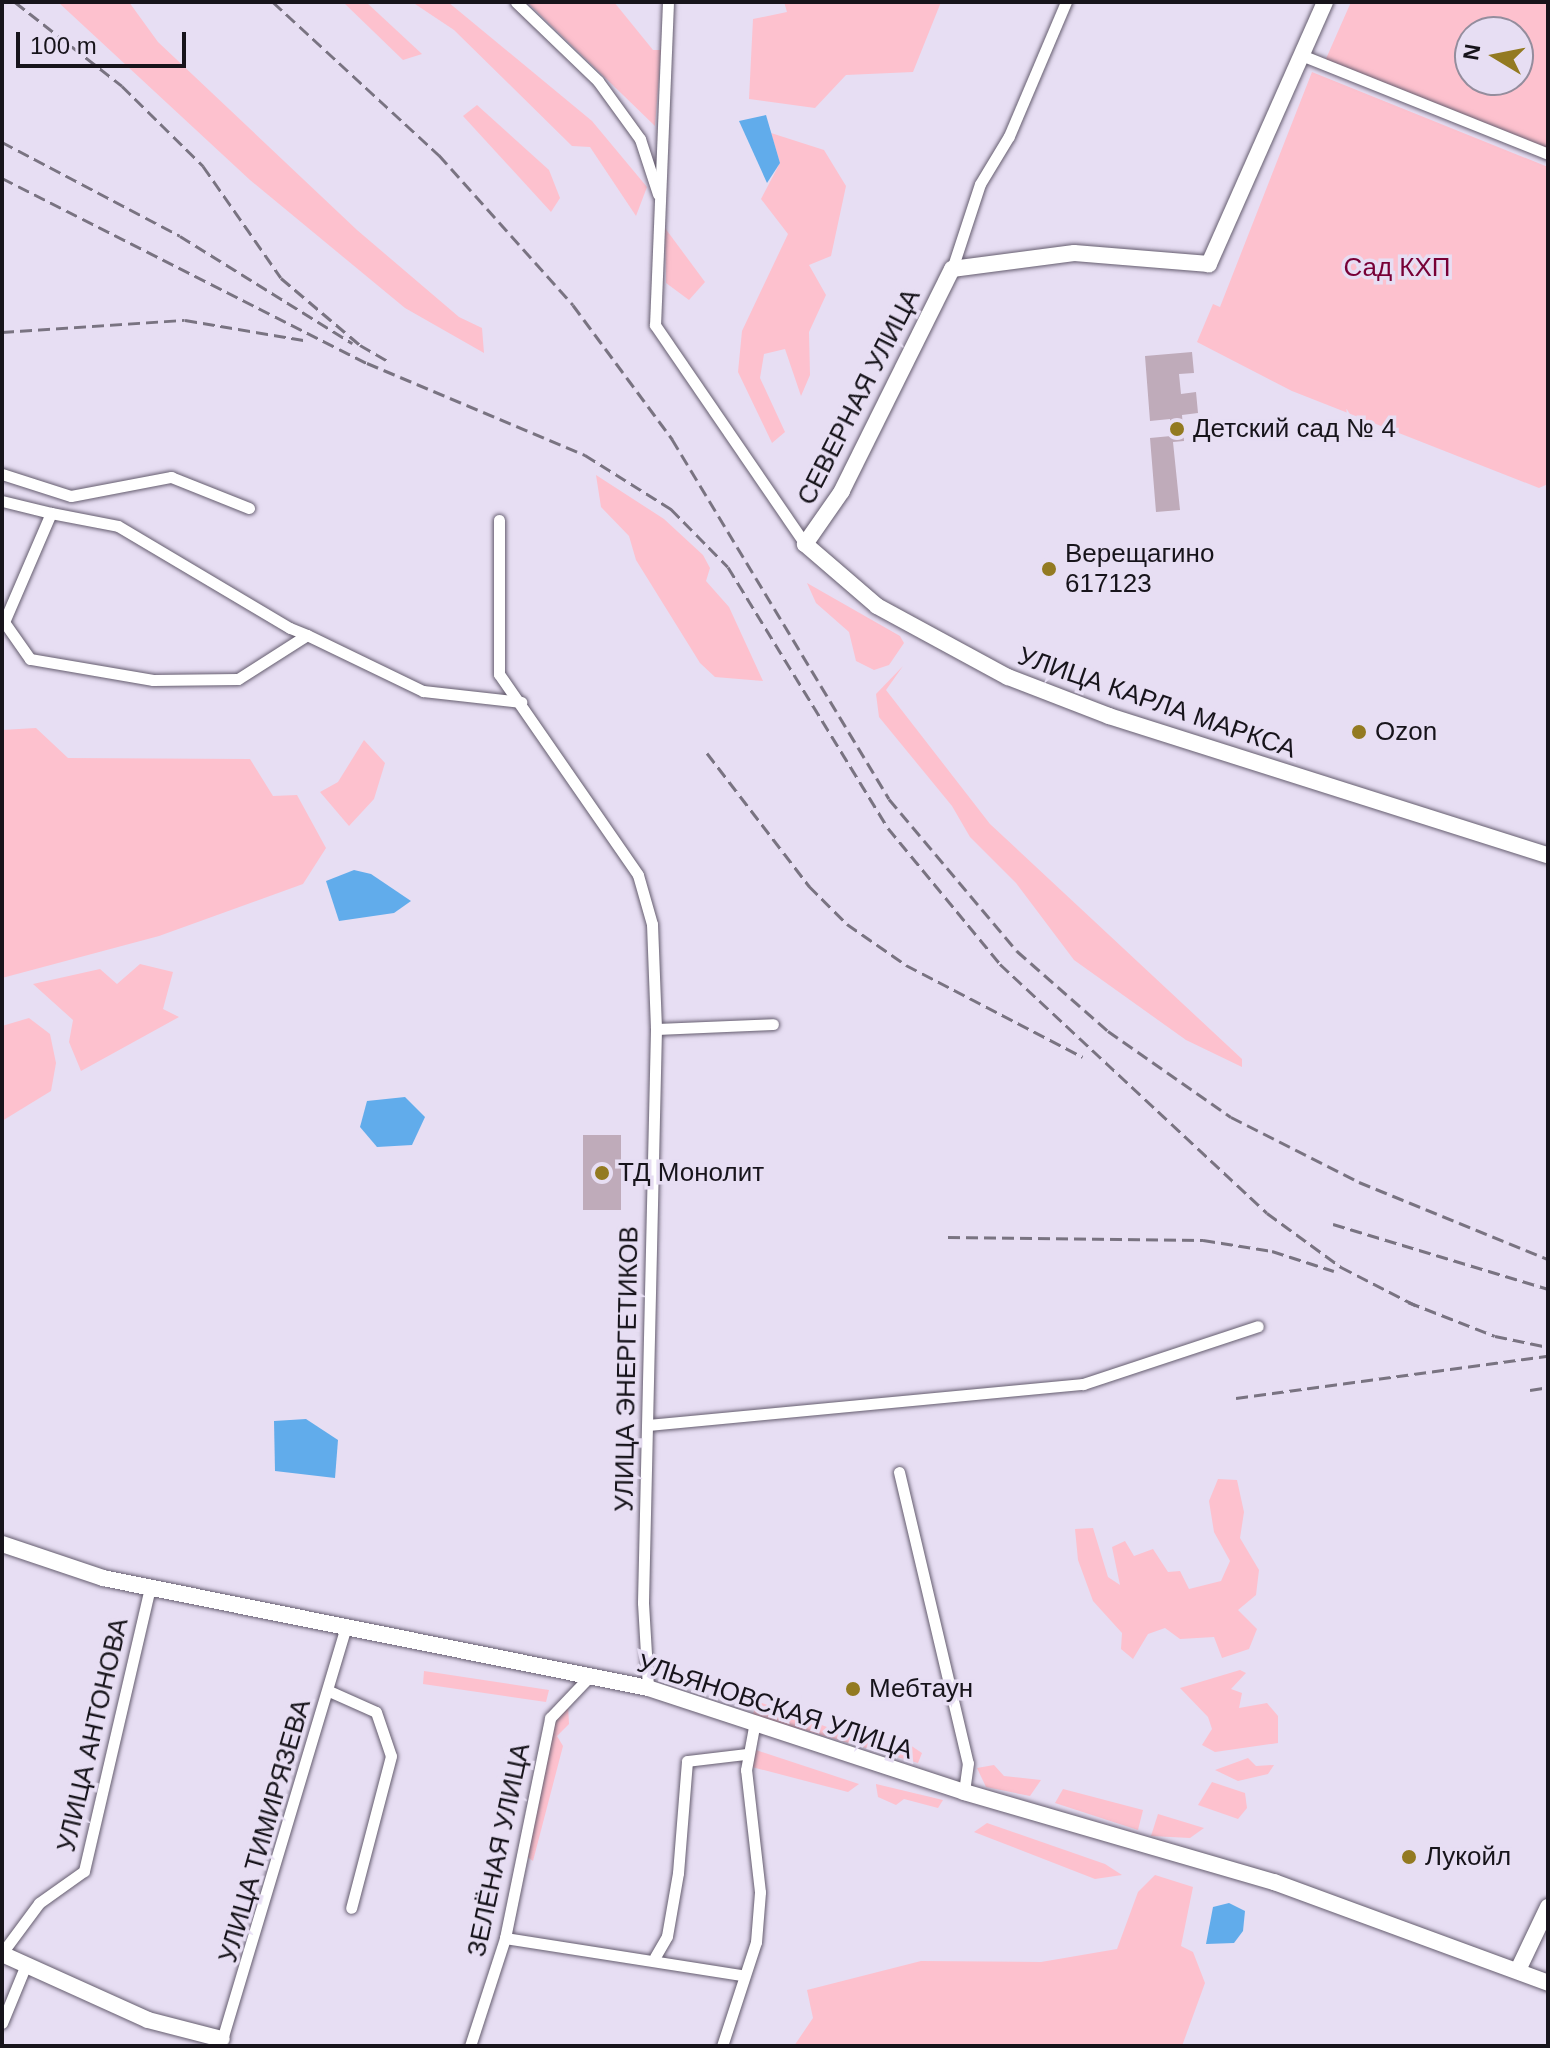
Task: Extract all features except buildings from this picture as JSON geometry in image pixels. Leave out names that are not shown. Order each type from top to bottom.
[{"type":"street","points":[[516,2],[598,81],[640,139],[660,198]]},
{"type":"street","points":[[660,198],[668,2]]},
{"type":"street","name":"СЕВЕРНАЯ УЛИЦА","points":[[805,544],[842,491],[952,269],[980,184],[1009,136],[1066,2]]},
{"type":"street","name":"СЕВЕРНАЯ УЛИЦА","points":[[952,269],[1074,253],[1209,264],[1325,2]]},
{"type":"street","points":[[1301,55],[1548,154]]},
{"type":"street","name":"УЛИЦА КАРЛА МАРКСА","points":[[660,198],[655,325],[805,544],[877,606],[1023,684],[1548,855]]},
{"type":"street","points":[[2,474],[71,496],[171,477],[249,508]]},
{"type":"street","points":[[2,501],[118,526],[307,635],[423,691],[521,702]]},
{"type":"street","points":[[51,513],[3,621],[30,659],[153,680],[238,679],[307,635]]},
{"type":"street","name":"УЛИЦА ЭНЕРГЕТИКОВ","points":[[499,520],[499,674],[521,702],[585,805],[638,875],[652,924],[656,1029],[643,1603],[648,1688]]},
{"type":"street","points":[[656,1029],[773,1024]]},
{"type":"street","points":[[648,1425],[1083,1384],[1258,1326]]},
{"type":"street","points":[[899,1472],[968,1763],[964,1792]]},
{"type":"street","name":"УЛЬЯНОВСКАЯ УЛИЦА","points":[[2,1544],[150,1588],[648,1688],[754,1727],[1274,1882],[1548,1983]]},
{"type":"street","name":"УЛИЦА АНТОНОВА","points":[[2,1953],[39,1903],[84,1871],[150,1588]]},
{"type":"street","name":"УЛИЦА ТИМИРЯЗЕВА","points":[[225,2044],[346,1626]]},
{"type":"street","name":"ЗЕЛЁНАЯ УЛИЦА","points":[[470,2046],[505,1938],[550,1718],[590,1676]]},
{"type":"street","points":[[329,1691],[376,1712],[391,1756],[351,1908]]},
{"type":"street","points":[[722,2046],[740,1975],[756,1942],[760,1892],[746,1754],[754,1727]]},
{"type":"street","points":[[655,1957],[667,1936],[678,1873],[687,1761],[746,1754]]},
{"type":"street","points":[[1518,1970],[1548,1907]]},
{"type":"street","points":[[505,1938],[655,1957],[740,1975]]},
{"type":"street","points":[[2,1953],[25,1967],[148,2020],[225,2044]]},
{"type":"street","points":[[2,2023],[25,1967]]},
{"type":"green space","points":[[58,2],[129,2],[158,42],[357,230],[459,317],[482,328],[484,353],[405,308],[250,180]]},
{"type":"green space","points":[[343,2],[366,2],[422,54],[403,60]]},
{"type":"green space","points":[[412,2],[448,2],[592,121],[647,187],[636,216],[590,147],[572,146],[454,30]]},
{"type":"green space","points":[[527,2],[614,2],[653,50],[661,50],[655,126]]},
{"type":"green space","points":[[784,2],[941,2],[913,72],[846,75],[815,108],[749,99],[753,19],[787,12]]},
{"type":"green space","points":[[1351,2],[1548,2],[1548,149],[1325,61]]},
{"type":"green space","name":"Сад КХП","points":[[1312,72],[1548,167],[1548,484],[1539,488],[1292,391],[1197,342],[1213,304],[1220,307]]},
{"type":"green space","points":[[477,105],[549,170],[560,198],[551,212],[463,116]]},
{"type":"green space","points":[[771,133],[824,150],[846,186],[831,256],[809,265],[826,295],[809,332],[810,375],[801,396],[785,349],[764,354],[760,378],[785,432],[772,443],[738,372],[742,331],[788,234],[761,199],[780,163]]},
{"type":"green space","points":[[665,228],[705,282],[689,300],[666,283]]},
{"type":"green space","points":[[596,475],[664,519],[703,555],[710,568],[706,581],[729,607],[763,681],[715,677],[700,663],[636,560],[629,536],[601,507]]},
{"type":"green space","points":[[807,583],[900,636],[904,643],[889,665],[874,670],[856,661],[849,632],[816,603]]},
{"type":"green space","points":[[903,666],[886,690],[990,824],[1242,1059],[1242,1067],[1186,1040],[1074,960],[1016,883],[970,837],[952,806],[879,717],[876,694]]},
{"type":"green space","points":[[36,728],[68,758],[250,759],[273,796],[297,795],[326,848],[303,884],[159,936],[2,978],[2,730]]},
{"type":"green space","points":[[364,740],[385,763],[374,799],[349,826],[320,792],[338,782]]},
{"type":"green space","points":[[140,964],[173,972],[163,1009],[179,1017],[81,1071],[69,1042],[73,1020],[33,984],[100,969],[117,984]]},
{"type":"green space","points":[[29,1018],[50,1034],[56,1063],[51,1091],[2,1121],[2,1026]]},
{"type":"green space","points":[[1218,1479],[1237,1480],[1244,1512],[1240,1538],[1259,1570],[1256,1595],[1238,1610],[1257,1629],[1249,1649],[1222,1658],[1214,1637],[1180,1639],[1165,1628],[1148,1634],[1133,1659],[1121,1649],[1122,1633],[1093,1601],[1078,1560],[1075,1529],[1093,1528],[1108,1577],[1120,1585],[1112,1547],[1125,1541],[1134,1556],[1153,1549],[1168,1572],[1180,1571],[1189,1589],[1221,1581],[1230,1561],[1214,1532],[1209,1501]]},
{"type":"green space","points":[[1240,1670],[1246,1673],[1231,1689],[1242,1693],[1239,1708],[1267,1703],[1278,1716],[1278,1743],[1215,1752],[1202,1745],[1212,1729],[1208,1717],[1180,1688]]},
{"type":"green space","points":[[424,1671],[549,1690],[546,1702],[423,1684]]},
{"type":"green space","points":[[759,1702],[884,1748],[910,1745],[922,1753],[918,1763],[752,1715]]},
{"type":"green space","points":[[568,1705],[569,1724],[557,1736],[563,1746],[533,1861],[526,1856],[552,1727]]},
{"type":"green space","points":[[756,1750],[859,1784],[848,1792],[752,1767]]},
{"type":"green space","points":[[1248,1758],[1256,1766],[1274,1765],[1268,1774],[1238,1781],[1215,1770]]},
{"type":"green space","points":[[994,1765],[1004,1776],[1041,1780],[1030,1796],[986,1787],[977,1768]]},
{"type":"green space","points":[[1212,1782],[1245,1793],[1247,1808],[1238,1819],[1198,1805]]},
{"type":"green space","points":[[876,1784],[943,1800],[938,1808],[904,1799],[896,1805],[878,1797]]},
{"type":"green space","points":[[1063,1789],[1143,1810],[1138,1830],[1055,1803]]},
{"type":"green space","points":[[1158,1814],[1204,1828],[1190,1838],[1151,1836]]},
{"type":"green space","points":[[987,1823],[1105,1864],[1122,1875],[1095,1879],[974,1832]]},
{"type":"green space","points":[[1155,1875],[1193,1887],[1181,1946],[1193,1952],[1205,1983],[1182,2046],[794,2046],[813,2018],[807,1990],[921,1961],[1041,1962],[1117,1949],[1138,1892]]},
{"type":"water","points":[[766,115],[780,163],[767,183],[739,121]]},
{"type":"water","points":[[354,870],[371,874],[411,901],[394,913],[339,921],[326,881]]},
{"type":"water","points":[[405,1097],[425,1117],[412,1145],[377,1147],[360,1127],[367,1101]]},
{"type":"water","points":[[306,1419],[338,1440],[335,1478],[275,1471],[274,1421]]},
{"type":"water","points":[[1229,1903],[1245,1911],[1243,1931],[1234,1943],[1206,1944],[1213,1907]]},
{"type":"railway","points":[[15,2],[122,86],[203,166],[281,278],[360,345],[388,361]]},
{"type":"railway","points":[[273,2],[439,155],[573,305],[672,439],[889,799],[1017,951],[1108,1031],[1231,1117],[1359,1182],[1548,1259]]},
{"type":"railway","points":[[2,142],[180,236],[352,343]]},
{"type":"railway","points":[[2,178],[367,363],[585,455],[671,509],[728,567],[888,828],[1000,964],[1267,1213],[1341,1267],[1417,1306]]},
{"type":"railway","points":[[2,332],[185,320],[303,340]]},
{"type":"railway","points":[[707,753],[809,886],[847,924],[906,965],[1083,1057]]},
{"type":"railway","points":[[1333,1224],[1548,1289]]},
{"type":"railway","points":[[948,1237],[1203,1240],[1272,1251],[1334,1271]]},
{"type":"railway","points":[[1408,1302],[1495,1336],[1548,1347]]},
{"type":"railway","points":[[1236,1398],[1548,1356]]},
{"type":"railway","points":[[1530,1390],[1548,1387]]},
{"type":"place","name":"Детский сад № 4","points":[[1177,429]]},
{"type":"place","name":"Верещагино 617123","points":[[1049,569]]},
{"type":"place","name":"Ozon","points":[[1359,732]]},
{"type":"place","name":"ТД Монолит","points":[[602,1173]]},
{"type":"place","name":"Мебтаун","points":[[853,1689]]},
{"type":"place","name":"Лукойл","points":[[1409,1857]]}]
